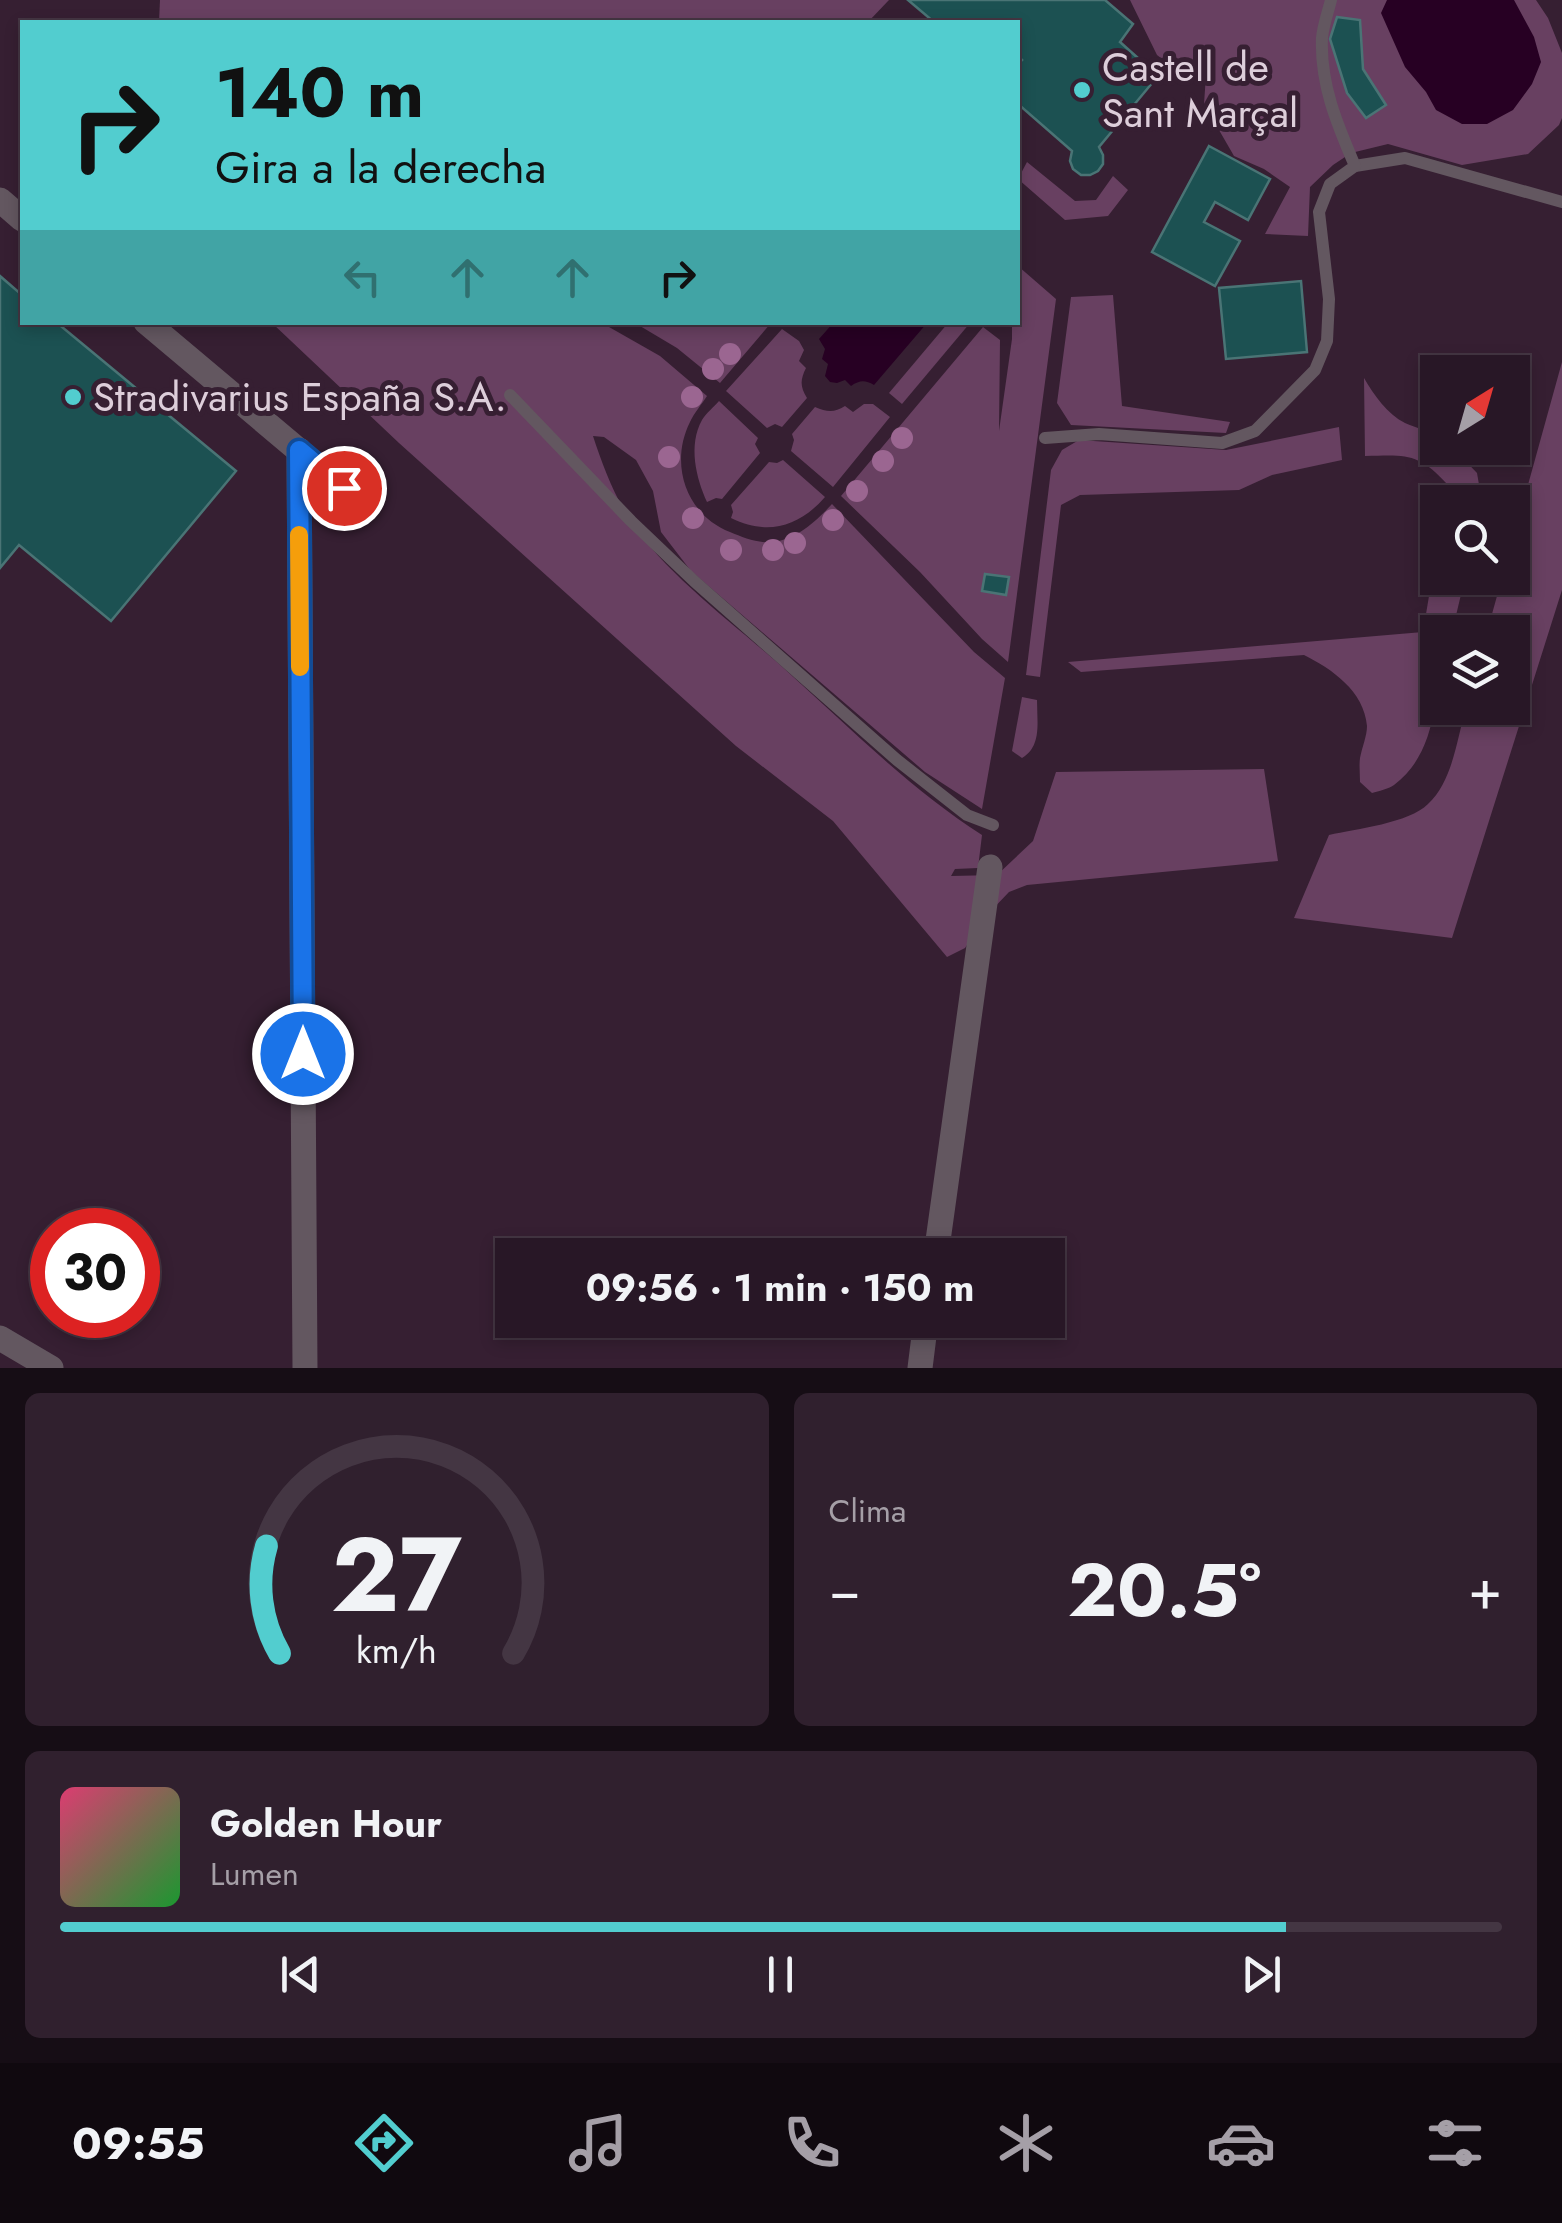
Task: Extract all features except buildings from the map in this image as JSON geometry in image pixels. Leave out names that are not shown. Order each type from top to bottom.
[{"type":"street","points":[[0,200],[20,217]]},
{"type":"street","points":[[150,325],[366,507]]},
{"type":"street","points":[[299,450],[305,1368]]},
{"type":"street","points":[[938,1238],[990,867]]},
{"type":"street","points":[[0,1338],[51,1368]]},
{"type":"street","points":[[920,1368],[924,1338]]},
{"type":"lane","points":[[1331,0],[1322,36],[1326,86],[1334,118],[1355,166]]},
{"type":"lane","points":[[1045,438],[1099,434],[1222,444],[1255,431],[1315,370],[1327,341],[1328,298],[1319,212],[1330,184],[1355,166],[1404,158],[1562,202]]},
{"type":"lane","points":[[510,395],[694,581],[897,760],[967,815],[994,825]]},
{"type":"shaded area","points":[[160,0],[889,0],[870,20],[159,20]]},
{"type":"shaded area","points":[[1130,0],[1536,0],[1562,53],[1562,118],[1528,154],[1462,165],[1388,144],[1351,153],[1310,187],[1308,236],[1265,234],[1290,187],[1264,169],[1234,156],[1204,104],[1206,75],[1197,66],[1170,65],[1157,55]]},
{"type":"shaded area","points":[[1387,0],[1514,0],[1534,37],[1541,62],[1532,84],[1513,110],[1487,124],[1462,124],[1436,110],[1405,67],[1381,13]]},
{"type":"shaded area","points":[[1027,162],[1075,201],[1096,200],[1113,176],[1128,190],[1108,216],[1065,220],[1020,181]]},
{"type":"shaded area","points":[[1020,268],[1056,299],[1008,662],[841,496],[983,327],[1000,340],[999,431],[1012,325],[1020,325]]},
{"type":"shaded area","points":[[1113,295],[1122,406],[1230,422],[1226,433],[1071,425],[1057,403],[1071,297]]},
{"type":"shaded area","points":[[274,325],[606,325],[660,356],[707,396],[690,422],[681,455],[686,486],[702,514],[735,534],[775,542],[800,532],[832,504],[974,652],[1005,678],[982,809],[925,772],[691,571],[661,532],[653,491],[636,460],[604,437],[593,436],[624,510],[661,559],[902,775],[982,835],[978,868],[955,869],[951,876],[997,875],[1033,841],[1056,772],[1264,769],[1278,861],[1027,885],[1009,892],[965,948],[947,957],[833,821],[736,746],[399,443]]},
{"type":"shaded area","points":[[638,325],[769,325],[720,383],[677,348]]},
{"type":"shaded area","points":[[831,325],[925,325],[874,385],[862,381],[851,386],[845,380],[830,382],[825,376],[828,364],[822,359],[825,349],[819,339]]},
{"type":"shaded area","points":[[946,325],[968,325],[902,404],[889,393]]},
{"type":"shaded area","points":[[782,329],[799,341],[804,350],[799,361],[806,368],[802,383],[807,398],[782,427],[775,424],[767,428],[726,391]]},
{"type":"shaded area","points":[[1562,362],[1562,590],[1530,691],[1530,615],[1492,615],[1497,595],[1530,595],[1528,485]]},
{"type":"shaded area","points":[[1364,378],[1392,415],[1420,429],[1420,462],[1401,456],[1365,456]]},
{"type":"shaded area","points":[[719,401],[758,438],[755,444],[760,453],[722,499],[707,502],[697,472],[695,440],[702,420]]},
{"type":"shaded area","points":[[864,404],[873,404],[890,417],[833,487],[791,451],[792,434],[815,407],[830,411],[845,406],[853,412]]},
{"type":"shaded area","points":[[1339,427],[1342,460],[1272,475],[1239,490],[1080,495],[1061,505],[1040,677],[1026,675],[1051,470],[1062,450],[1079,440],[1226,450]]},
{"type":"shaded area","points":[[783,460],[825,497],[804,515],[782,526],[757,527],[731,518],[731,505],[769,462]]},
{"type":"shaded area","points":[[1469,465],[1477,473],[1479,485],[1448,485],[1428,466]]},
{"type":"shaded area","points":[[1429,595],[1461,595],[1456,615],[1426,615]]},
{"type":"shaded area","points":[[1420,632],[1420,725],[1430,725],[1409,771],[1394,785],[1372,793],[1360,782],[1367,726],[1360,702],[1335,674],[1304,655],[1081,672],[1068,662]]},
{"type":"shaded area","points":[[1022,697],[1037,700],[1038,725],[1033,747],[1022,758],[1012,751]]},
{"type":"shaded area","points":[[1462,725],[1519,725],[1452,938],[1294,918],[1329,835],[1382,824],[1419,811],[1436,795],[1453,759]]},
{"type":"slow traffic","points":[[299,535],[300,667]]},
{"type":"place","name":"Castell de Sant Marçal","points":[[1082,90]]},
{"type":"place","name":"Stradivarius España S.A.","points":[[73,397]]},
{"type":"route","points":[[303,1054],[299,450],[344,488]]}]
